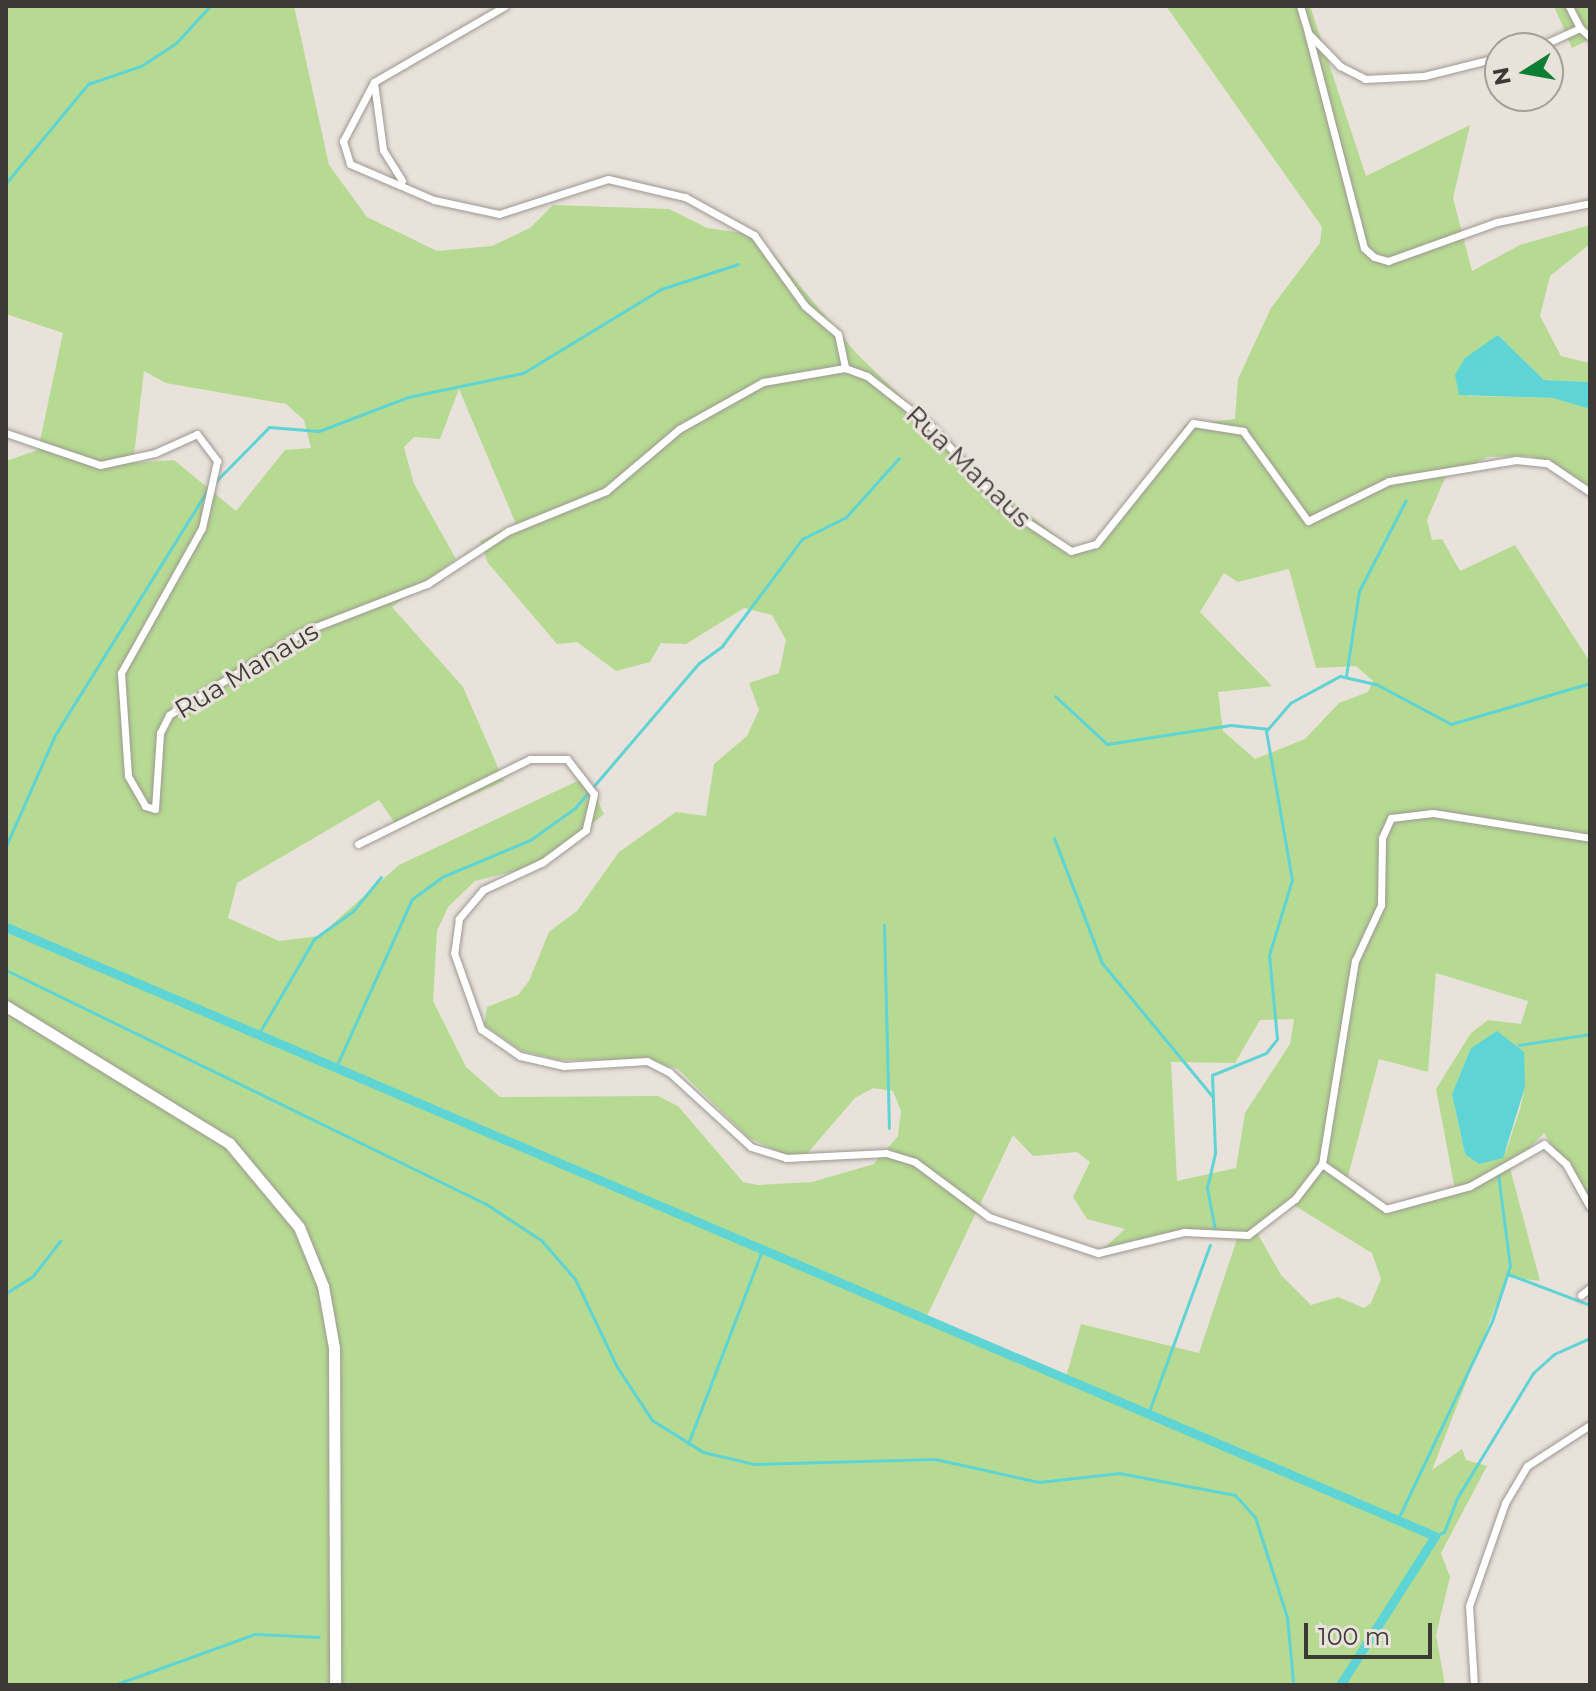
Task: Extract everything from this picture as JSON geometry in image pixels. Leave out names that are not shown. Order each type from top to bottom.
[{"type":"main road","points":[[6,1006],[215,1133],[261,1174],[299,1227],[323,1286],[334,1348],[335,1685]]},
{"type":"street","points":[[505,6],[374,82],[343,141],[344,157],[357,169],[403,182],[434,200],[499,214],[608,179],[685,197],[754,235],[805,306],[838,334],[845,368]]},
{"type":"street","points":[[1300,6],[1364,248],[1374,257],[1388,261],[1486,225],[1590,203]]},
{"type":"street","points":[[1569,6],[1580,28],[1590,37]]},
{"type":"street","points":[[1564,35],[1580,28]]},
{"type":"street","points":[[1308,33],[1340,66],[1365,79],[1424,76],[1484,61]]},
{"type":"street","points":[[374,82],[383,150],[403,182]]},
{"type":"street","name":"Rua Manaus","points":[[6,433],[100,465],[197,434],[217,461],[202,528],[121,673],[128,776],[145,806],[155,809],[160,733],[169,715],[224,679],[305,631],[427,584],[527,522],[593,498],[730,395],[845,368],[867,376],[931,426],[1000,504],[1071,551],[1096,544],[1193,423],[1243,431],[1308,521],[1389,481],[1516,460],[1547,463],[1590,492]]},
{"type":"street","points":[[358,844],[530,759],[567,759],[594,794],[595,813],[586,830],[543,862],[469,904],[454,953],[463,991],[481,1029],[520,1056],[564,1066],[647,1061],[669,1072],[751,1147],[786,1158],[886,1153],[915,1162],[989,1217],[1098,1253],[1184,1232],[1248,1235],[1295,1199],[1322,1164],[1355,961],[1381,905],[1382,838],[1391,818],[1433,813],[1590,838]]},
{"type":"street","points":[[1322,1164],[1386,1209],[1470,1186],[1544,1144],[1590,1207]]},
{"type":"street","points":[[1581,1295],[1590,1288]]},
{"type":"street","points":[[1474,1685],[1469,1606],[1499,1515],[1527,1466],[1590,1425]]},
{"type":"green space","points":[[6,6],[294,6],[329,165],[367,217],[437,251],[492,246],[530,228],[553,205],[669,209],[707,228],[743,233],[770,250],[857,354],[997,489],[1071,548],[1098,549],[1185,425],[1235,419],[1238,379],[1271,308],[1320,243],[1322,227],[1166,6],[1310,6],[1366,176],[1470,125],[1453,198],[1472,271],[1520,245],[1590,225],[1590,244],[1550,276],[1540,316],[1561,356],[1590,363],[1590,382],[1544,380],[1498,335],[1468,396],[1554,398],[1590,409],[1590,486],[1531,456],[1488,457],[1445,478],[1427,520],[1432,540],[1442,539],[1460,571],[1515,545],[1590,662],[1590,1203],[1544,1133],[1510,1168],[1540,1281],[1507,1277],[1432,1470],[1462,1449],[1466,1460],[1487,1466],[1441,1553],[1450,1577],[1436,1635],[1445,1685],[6,1685],[6,461],[38,450],[63,333],[6,314]],"holes":[[[144,371],[166,383],[286,404],[304,420],[311,448],[285,450],[236,511],[174,460],[133,463]],[[459,389],[516,524],[480,541],[488,563],[557,644],[577,642],[616,671],[650,662],[661,643],[686,644],[744,608],[772,615],[786,640],[779,673],[749,683],[759,710],[747,736],[714,764],[706,816],[676,812],[619,852],[577,911],[549,932],[529,981],[518,995],[487,1007],[484,1025],[522,1051],[560,1060],[649,1060],[678,1069],[749,1138],[784,1154],[805,1156],[855,1098],[873,1088],[893,1091],[901,1111],[898,1136],[874,1164],[812,1182],[758,1185],[743,1182],[678,1106],[658,1096],[500,1097],[466,1067],[433,1001],[437,931],[448,907],[475,881],[543,864],[604,814],[586,777],[399,865],[319,936],[279,941],[228,918],[237,883],[379,800],[399,829],[504,781],[463,687],[392,607],[456,559],[414,484],[404,447],[414,437],[440,439]],[[1289,569],[1316,668],[1356,666],[1373,681],[1368,692],[1339,703],[1305,739],[1255,759],[1223,731],[1218,692],[1272,686],[1200,612],[1224,573],[1238,582]],[[1436,973],[1528,1001],[1521,1024],[1488,1020],[1471,1033],[1436,1089],[1456,1195],[1384,1210],[1346,1184],[1379,1059],[1428,1072]],[[1294,1019],[1290,1044],[1245,1113],[1236,1168],[1177,1181],[1171,1062],[1235,1063],[1260,1020]],[[1497,1032],[1525,1087],[1506,1151],[1465,1154],[1452,1094],[1471,1048]],[[1013,1135],[1033,1156],[1077,1152],[1090,1162],[1073,1197],[1087,1219],[1125,1229],[1102,1250],[1185,1229],[1237,1239],[1199,1353],[1081,1324],[1066,1377],[926,1318]],[[1292,1204],[1372,1253],[1381,1279],[1371,1303],[1364,1308],[1338,1297],[1311,1305],[1281,1275],[1255,1229]]]},
{"type":"green space","points":[[1554,6],[1590,6],[1590,39],[1572,48]]},
{"type":"water","points":[[1498,335],[1544,380],[1590,382],[1590,409],[1553,398],[1459,395],[1455,375],[1465,358]]},
{"type":"water","points":[[1497,1031],[1524,1052],[1525,1087],[1503,1158],[1479,1164],[1465,1154],[1452,1094],[1471,1048]]},
{"type":"waterway","points":[[6,183],[88,84],[141,66],[176,43],[210,6]]},
{"type":"waterway","points":[[215,482],[269,427],[319,431],[408,397],[523,373],[661,289],[738,264]]},
{"type":"waterway","points":[[336,1067],[412,899],[444,876],[530,840],[575,808],[699,663],[722,646],[802,539],[846,517],[899,458]]},
{"type":"waterway","points":[[6,846],[55,735],[207,491]]},
{"type":"waterway","points":[[1346,676],[1359,591],[1406,500]]},
{"type":"waterway","points":[[1215,1230],[1207,1188],[1215,1152],[1212,1075],[1266,1053],[1277,1039],[1269,955],[1292,880],[1266,731],[1290,703],[1340,676],[1376,684],[1451,724],[1590,683]]},
{"type":"waterway","points":[[1055,696],[1107,744],[1231,725],[1267,729]]},
{"type":"waterway","points":[[1054,838],[1102,963],[1212,1096]]},
{"type":"waterway","points":[[258,1035],[314,939],[353,911],[381,877]]},
{"type":"waterway","points":[[884,925],[889,1128]]},
{"type":"waterway","points":[[6,927],[1435,1536],[1340,1685]]},
{"type":"waterway","points":[[6,970],[486,1204],[541,1240],[575,1279],[617,1367],[652,1420],[703,1452],[754,1464],[935,1459],[1039,1482],[1119,1473],[1235,1495],[1255,1517],[1287,1617],[1293,1682]]},
{"type":"waterway","points":[[1519,1045],[1590,1034]]},
{"type":"waterway","points":[[1397,1521],[1492,1321],[1510,1266],[1498,1175]]},
{"type":"waterway","points":[[6,1293],[32,1277],[60,1241]]},
{"type":"waterway","points":[[1148,1414],[1210,1245]]},
{"type":"waterway","points":[[688,1444],[762,1250]]},
{"type":"waterway","points":[[1508,1274],[1590,1305]]},
{"type":"waterway","points":[[1435,1536],[1444,1532],[1457,1498],[1533,1373],[1554,1354],[1590,1338]]},
{"type":"waterway","points":[[114,1685],[255,1634],[319,1637]]}]
